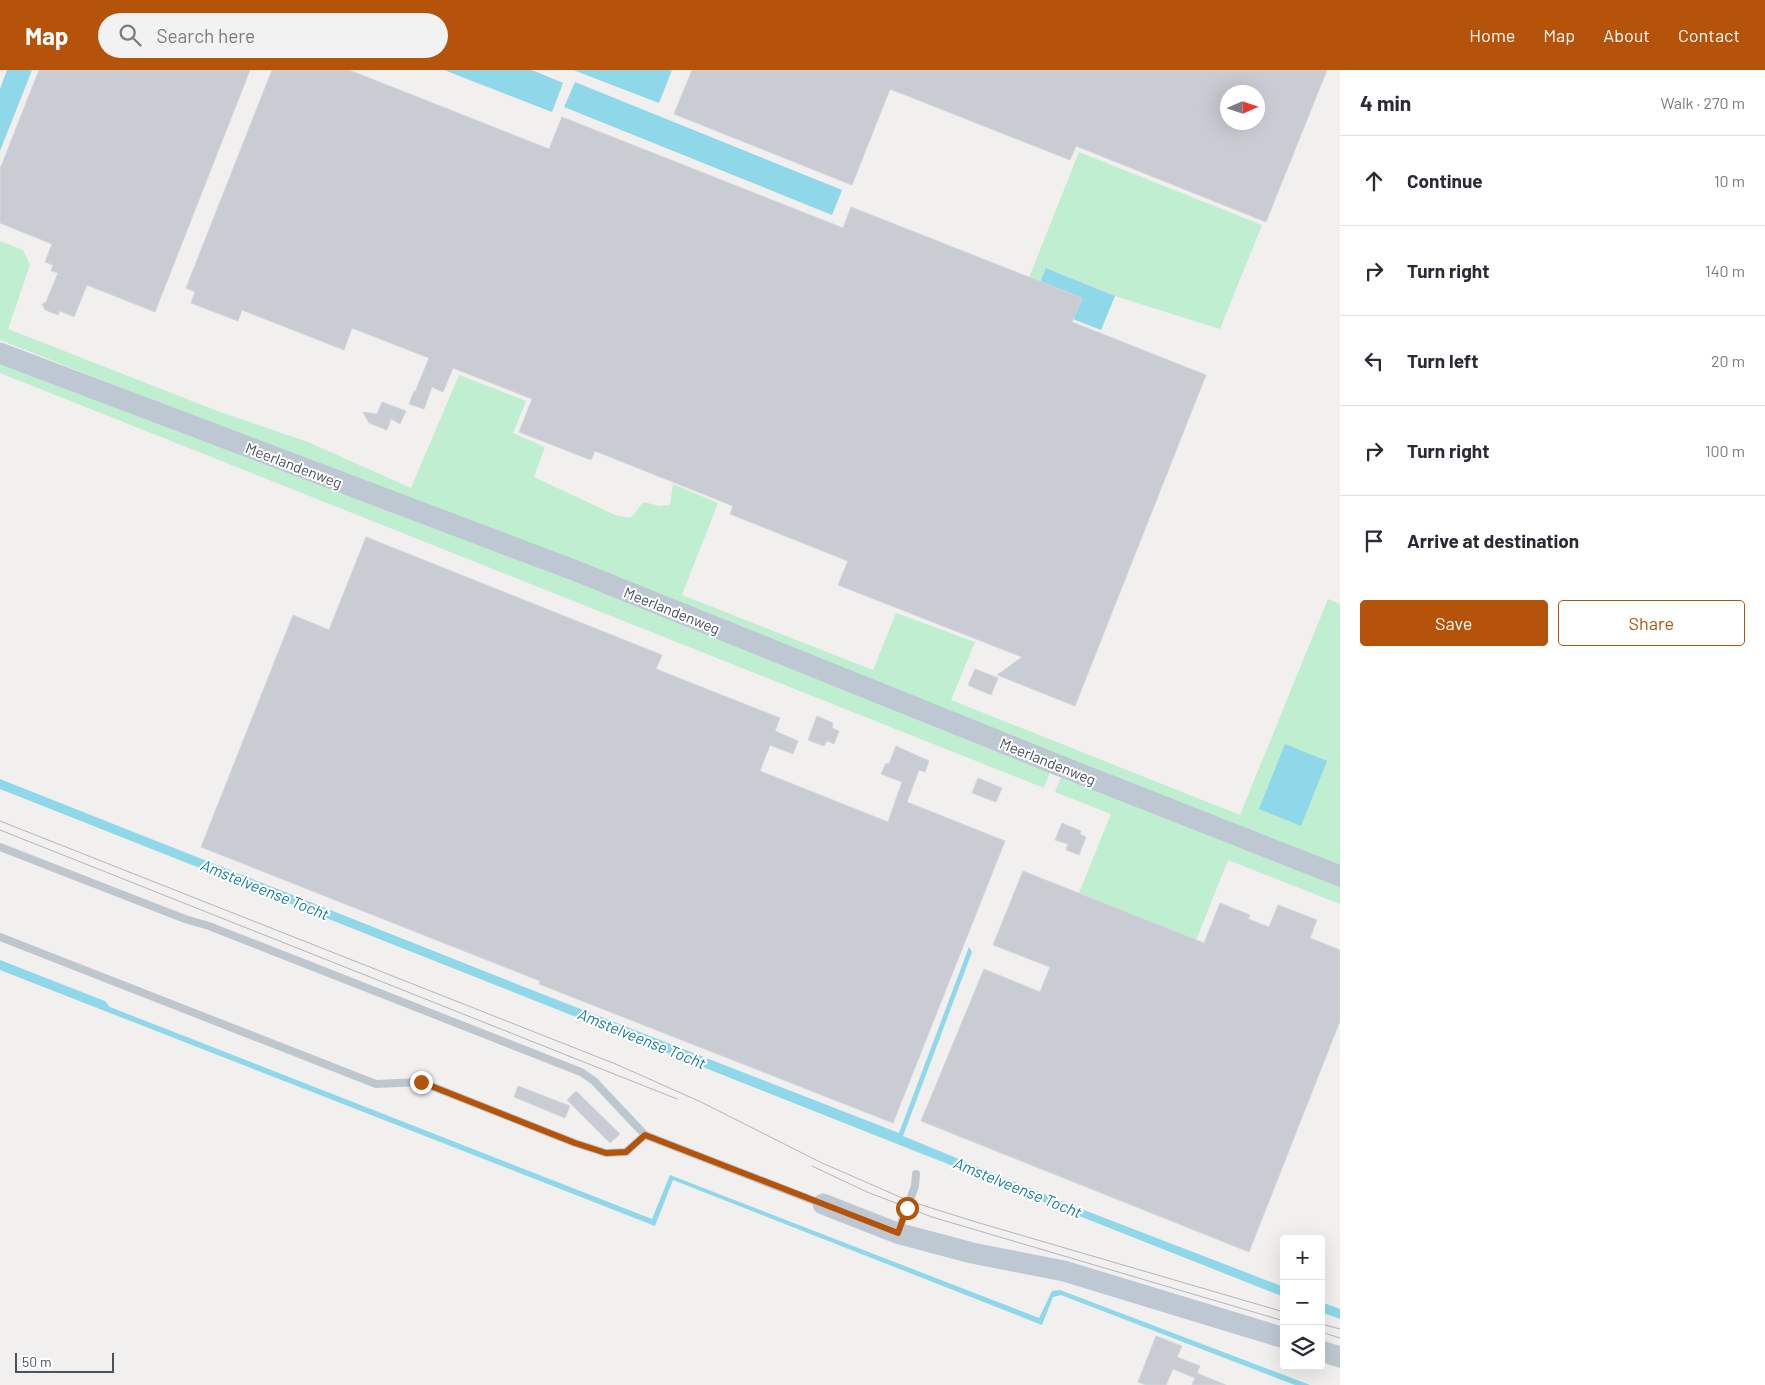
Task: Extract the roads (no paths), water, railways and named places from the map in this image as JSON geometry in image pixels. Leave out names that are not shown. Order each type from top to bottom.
[{"type":"street","name":"Meerlandenweg","points":[[0,353],[576,572],[1340,876]]},
{"type":"street","points":[[823,1204],[898,1233],[972,1253],[1064,1271],[1280,1337]]},
{"type":"street","points":[[1325,1352],[1340,1357]]},
{"type":"lane","points":[[0,847],[185,919],[209,926],[581,1072],[594,1081],[645,1135],[823,1204]]},
{"type":"lane","points":[[0,937],[376,1084],[421,1082],[575,1143],[606,1153],[626,1152],[645,1135]]},
{"type":"lane","points":[[898,1233],[915,1186],[916,1174]]},
{"type":"water","points":[[7,70],[32,70],[0,151],[0,89]]},
{"type":"water","points":[[444,70],[532,70],[563,83],[552,112]]},
{"type":"water","points":[[573,70],[672,70],[659,103]]},
{"type":"water","points":[[575,82],[842,190],[832,215],[564,107]]},
{"type":"water","points":[[1046,268],[1115,296],[1101,330],[1032,303]]},
{"type":"water","points":[[1285,744],[1327,761],[1301,826],[1259,809]]},
{"type":"water","name":"Amstelveense Tocht","points":[[0,779],[899,1133],[969,947],[972,952],[903,1136],[1076,1207],[1280,1285],[1280,1295],[0,789]]},
{"type":"water","points":[[0,960],[105,1001],[110,1007],[652,1219],[670,1175],[1039,1318],[1052,1291],[1060,1290],[1310,1385],[1295,1385],[1061,1295],[1053,1297],[1042,1325],[673,1180],[655,1226],[0,970]]},
{"type":"water","points":[[1325,1303],[1340,1309],[1340,1319],[1325,1313]]},
{"type":"tram line","points":[[0,821],[618,1065],[701,1102],[820,1162],[909,1201],[1280,1311]]},
{"type":"tram line","points":[[0,830],[677,1099]]},
{"type":"tram line","points":[[812,1166],[867,1192],[932,1217],[1280,1320]]},
{"type":"tram line","points":[[1325,1325],[1340,1329]]},
{"type":"tram line","points":[[1325,1333],[1340,1338]]}]
